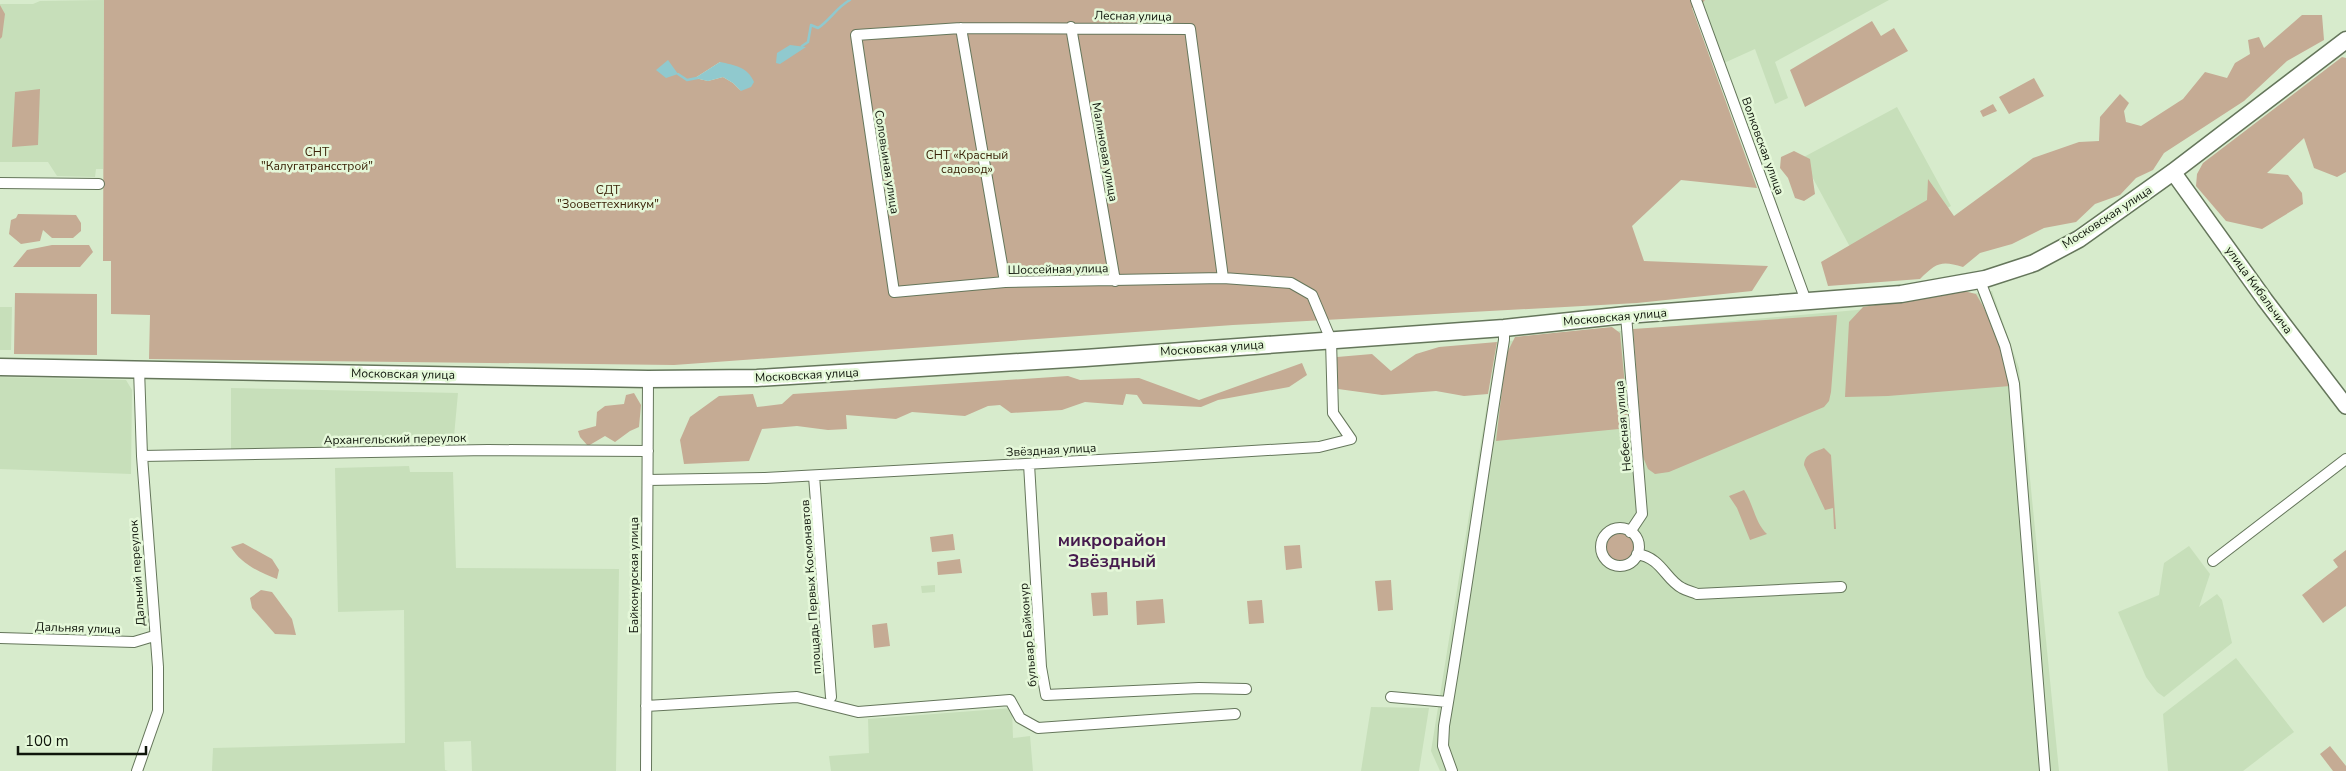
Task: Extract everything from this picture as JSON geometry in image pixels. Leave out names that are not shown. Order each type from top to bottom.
[{"type":"main road","name":"Московская улица","points":[[0,367],[648,379],[760,378],[1504,328],[1626,315],[1901,294],[1980,280],[2034,262],[2079,239],[2174,172],[2346,40]]},
{"type":"street","name":"Волковская улица","points":[[1696,0],[1806,301]]},
{"type":"street","name":"Малиновая улица","points":[[1071,27],[1115,281]]},
{"type":"street","name":"Лесная улица","points":[[856,35],[961,28],[1190,29],[1223,278]]},
{"type":"street","points":[[961,28],[1005,282]]},
{"type":"street","name":"Соловьиная улица","points":[[856,35],[894,292]]},
{"type":"street","name":"улица Кибальчича","points":[[2174,172],[2265,300],[2346,406]]},
{"type":"street","points":[[0,183],[99,184]]},
{"type":"street","name":"Шоссейная улица","points":[[894,292],[1005,282],[1223,278],[1291,283],[1312,296],[1331,340]]},
{"type":"street","points":[[1980,280],[2005,346],[2014,384],[2045,771]]},
{"type":"street","name":"Небесная улица","points":[[1626,315],[1642,514],[1630,532]]},
{"type":"street","points":[[1452,771],[1443,746],[1448,702],[1474,551],[1477,508],[1504,340],[1504,328]]},
{"type":"street","name":"Звёздная улица","points":[[648,480],[814,476],[1319,447],[1351,439],[1333,413],[1331,340]]},
{"type":"street","name":"Дальний переулок","points":[[137,771],[158,710],[158,667],[154,636],[142,456],[139,369]]},
{"type":"street","name":"Байконурская улица","points":[[646,771],[648,379]]},
{"type":"street","name":"Архангельский переулок","points":[[142,456],[488,450],[648,451]]},
{"type":"street","points":[[2213,561],[2346,459]]},
{"type":"street","name":"бульвар Байконур","points":[[1029,464],[1042,666],[1046,695],[1198,688],[1246,689]]},
{"type":"street","name":"площадь Первых Космонавтов","points":[[814,476],[831,698]]},
{"type":"street","points":[[1621,528],[1630,532],[1638,544],[1637,554],[1628,564],[1618,566],[1606,559],[1601,551],[1602,541],[1608,533],[1621,528]]},
{"type":"street","points":[[1637,554],[1646,555],[1663,567],[1680,588],[1698,594],[1841,587]]},
{"type":"street","name":"Дальняя улица","points":[[0,638],[134,642],[154,636]]},
{"type":"street","points":[[646,706],[797,697],[858,712],[1010,700],[1020,718],[1038,728],[1235,714]]},
{"type":"street","points":[[1391,697],[1448,702]]},
{"type":"shaded area","points":[[104,0],[103,169],[96,169],[95,177],[57,176],[48,162],[0,162],[0,4]]},
{"type":"shaded area","points":[[1705,0],[1889,0],[1775,62],[1788,98],[1775,104],[1755,49],[1724,63],[1701,5]]},
{"type":"shaded area","points":[[1897,107],[1951,206],[1856,258],[1802,158]]},
{"type":"shaded area","points":[[1992,291],[2019,368],[2059,771],[1440,771],[1431,751],[1497,342],[1857,310]]},
{"type":"shaded area","points":[[0,307],[12,307],[11,350],[0,350]]},
{"type":"shaded area","points":[[0,377],[126,380],[132,390],[131,474],[0,469]]},
{"type":"shaded area","points":[[231,388],[458,393],[453,447],[231,451]]},
{"type":"shaded area","points":[[409,466],[410,472],[453,472],[456,568],[619,569],[616,771],[472,771],[471,741],[444,742],[445,770],[448,771],[212,771],[213,748],[405,743],[404,610],[338,612],[335,468]]},
{"type":"shaded area","points":[[2189,546],[2210,574],[2199,607],[2217,594],[2222,600],[2232,643],[2164,697],[2157,692],[2146,677],[2118,612],[2159,595],[2164,563]]},
{"type":"shaded area","points":[[935,585],[935,592],[922,593],[921,586]]},
{"type":"shaded area","points":[[2236,658],[2294,732],[2243,771],[2168,771],[2163,714]]},
{"type":"shaded area","points":[[1371,707],[1429,708],[1419,771],[1361,771]]},
{"type":"shaded area","points":[[1012,708],[1013,738],[1030,736],[1033,771],[831,771],[829,756],[869,753],[868,719]]},
{"type":"green space","points":[[104,0],[1705,0],[1701,5],[1692,8],[1757,188],[1681,180],[1632,226],[1644,261],[1768,266],[1752,291],[1637,303],[1233,325],[674,365],[149,359],[150,315],[111,314],[111,261],[103,261]],"holes":[[[720,62],[741,91],[723,77],[708,81],[695,78]]]},
{"type":"green space","points":[[0,5],[5,14],[2,37],[0,39]]},
{"type":"green space","points":[[2302,15],[2322,15],[2324,40],[2287,61],[2244,101],[2164,153],[2153,170],[2136,178],[2120,195],[2095,204],[2076,222],[2044,228],[2012,244],[1980,253],[1963,267],[1939,264],[1930,269],[1920,279],[1828,286],[1821,262],[1927,200],[1928,179],[1954,216],[2033,158],[2079,142],[2099,141],[2100,117],[2120,94],[2129,103],[2124,111],[2126,122],[2141,126],[2183,99],[2205,72],[2227,78],[2235,63],[2250,54],[2248,40],[2259,37],[2264,48]]},
{"type":"green space","points":[[1872,21],[1881,36],[1894,28],[1908,51],[1805,107],[1790,70]]},
{"type":"green space","points":[[2342,57],[2346,58],[2346,172],[2337,177],[2314,168],[2304,138],[2267,173],[2288,175],[2302,193],[2303,204],[2262,229],[2226,221],[2196,186],[2197,174],[2203,163]]},
{"type":"green space","points":[[2034,78],[2044,96],[2009,114],[1999,97]]},
{"type":"green space","points":[[40,89],[38,145],[12,147],[15,92]]},
{"type":"green space","points":[[1993,104],[1997,111],[1983,117],[1980,111]]},
{"type":"green space","points":[[1794,151],[1810,159],[1815,194],[1804,201],[1795,198],[1788,178],[1780,168],[1781,157]]},
{"type":"green space","points":[[18,214],[76,215],[81,223],[81,231],[73,238],[52,238],[43,230],[40,241],[21,244],[9,234],[11,220],[16,218]]},
{"type":"green space","points":[[52,245],[89,245],[93,252],[80,267],[13,267],[27,250]]},
{"type":"green space","points":[[1964,291],[1976,294],[1988,315],[2005,362],[2010,386],[1888,396],[1845,397],[1849,322],[1863,307]]},
{"type":"green space","points":[[15,293],[97,294],[97,355],[14,354]]},
{"type":"green space","points":[[1837,315],[1831,392],[1829,401],[1824,407],[1669,472],[1655,474],[1648,469],[1643,457],[1633,329]]},
{"type":"green space","points":[[1612,327],[1620,333],[1629,428],[1496,441],[1506,355],[1515,337]]},
{"type":"green space","points":[[1497,342],[1488,394],[1464,396],[1436,391],[1382,395],[1338,389],[1337,357],[1372,354],[1391,371],[1416,354],[1439,347]]},
{"type":"green space","points":[[1302,363],[1307,375],[1289,387],[1218,400],[1201,407],[1143,404],[1137,395],[1126,394],[1123,405],[1085,402],[1062,410],[1011,413],[1000,405],[988,406],[965,416],[912,412],[896,419],[846,415],[847,429],[828,430],[797,426],[762,429],[749,461],[684,464],[680,440],[690,417],[719,396],[753,394],[757,407],[782,404],[793,394],[1068,376],[1080,380],[1139,378],[1199,400]]},
{"type":"green space","points":[[634,393],[641,405],[639,427],[615,442],[605,436],[588,446],[580,437],[578,431],[596,426],[597,412],[605,406],[624,404],[626,395]]},
{"type":"green space","points":[[1824,448],[1831,455],[1836,529],[1834,529],[1833,508],[1825,510],[1804,465],[1808,455]]},
{"type":"green space","points":[[1744,490],[1757,519],[1767,534],[1750,540],[1737,508],[1729,496]]},
{"type":"green space","points":[[1620,533],[1630,537],[1634,547],[1630,557],[1620,561],[1610,557],[1606,547],[1610,537]]},
{"type":"green space","points":[[953,534],[955,550],[932,552],[930,537]]},
{"type":"green space","points":[[243,543],[272,559],[279,570],[277,579],[245,563],[235,553],[231,547]]},
{"type":"green space","points":[[1300,545],[1302,568],[1286,570],[1284,546]]},
{"type":"green space","points":[[2346,550],[2346,606],[2323,623],[2302,595],[2338,567],[2333,560]]},
{"type":"green space","points":[[960,559],[962,573],[938,575],[937,562]]},
{"type":"green space","points":[[1391,580],[1393,610],[1378,611],[1375,581]]},
{"type":"green space","points":[[261,590],[272,592],[292,619],[296,635],[275,634],[252,608],[250,598]]},
{"type":"green space","points":[[1107,592],[1108,615],[1093,616],[1091,593]]},
{"type":"green space","points":[[1163,599],[1165,623],[1137,625],[1136,601]]},
{"type":"green space","points":[[1262,600],[1264,623],[1249,624],[1247,601]]},
{"type":"green space","points":[[887,623],[890,646],[874,648],[872,625]]},
{"type":"green space","points":[[2330,746],[2346,766],[2346,771],[2333,771],[2320,754]]},
{"type":"water","points":[[790,45],[806,47],[780,64],[776,63],[777,53]]},
{"type":"water","points":[[668,60],[678,74],[666,78],[656,70]]},
{"type":"water","points":[[720,62],[735,66],[748,73],[754,82],[751,87],[741,91],[723,77],[708,81],[695,78]]},
{"type":"waterway","points":[[802,46],[808,42],[811,25],[818,28],[850,0]]},
{"type":"waterway","points":[[678,74],[687,80],[697,78]]},
{"type":"district","name":"микрорайон Звёздный","points":[[1112,550]]},
{"type":"park label","name":"СНТ \"Калугатрансстрой\"","points":[[317,159]]},
{"type":"park label","name":"СНТ «Красный садовод»","points":[[967,162]]},
{"type":"park label","name":"СДТ \"Зооветтехникум\"","points":[[608,197]]}]
